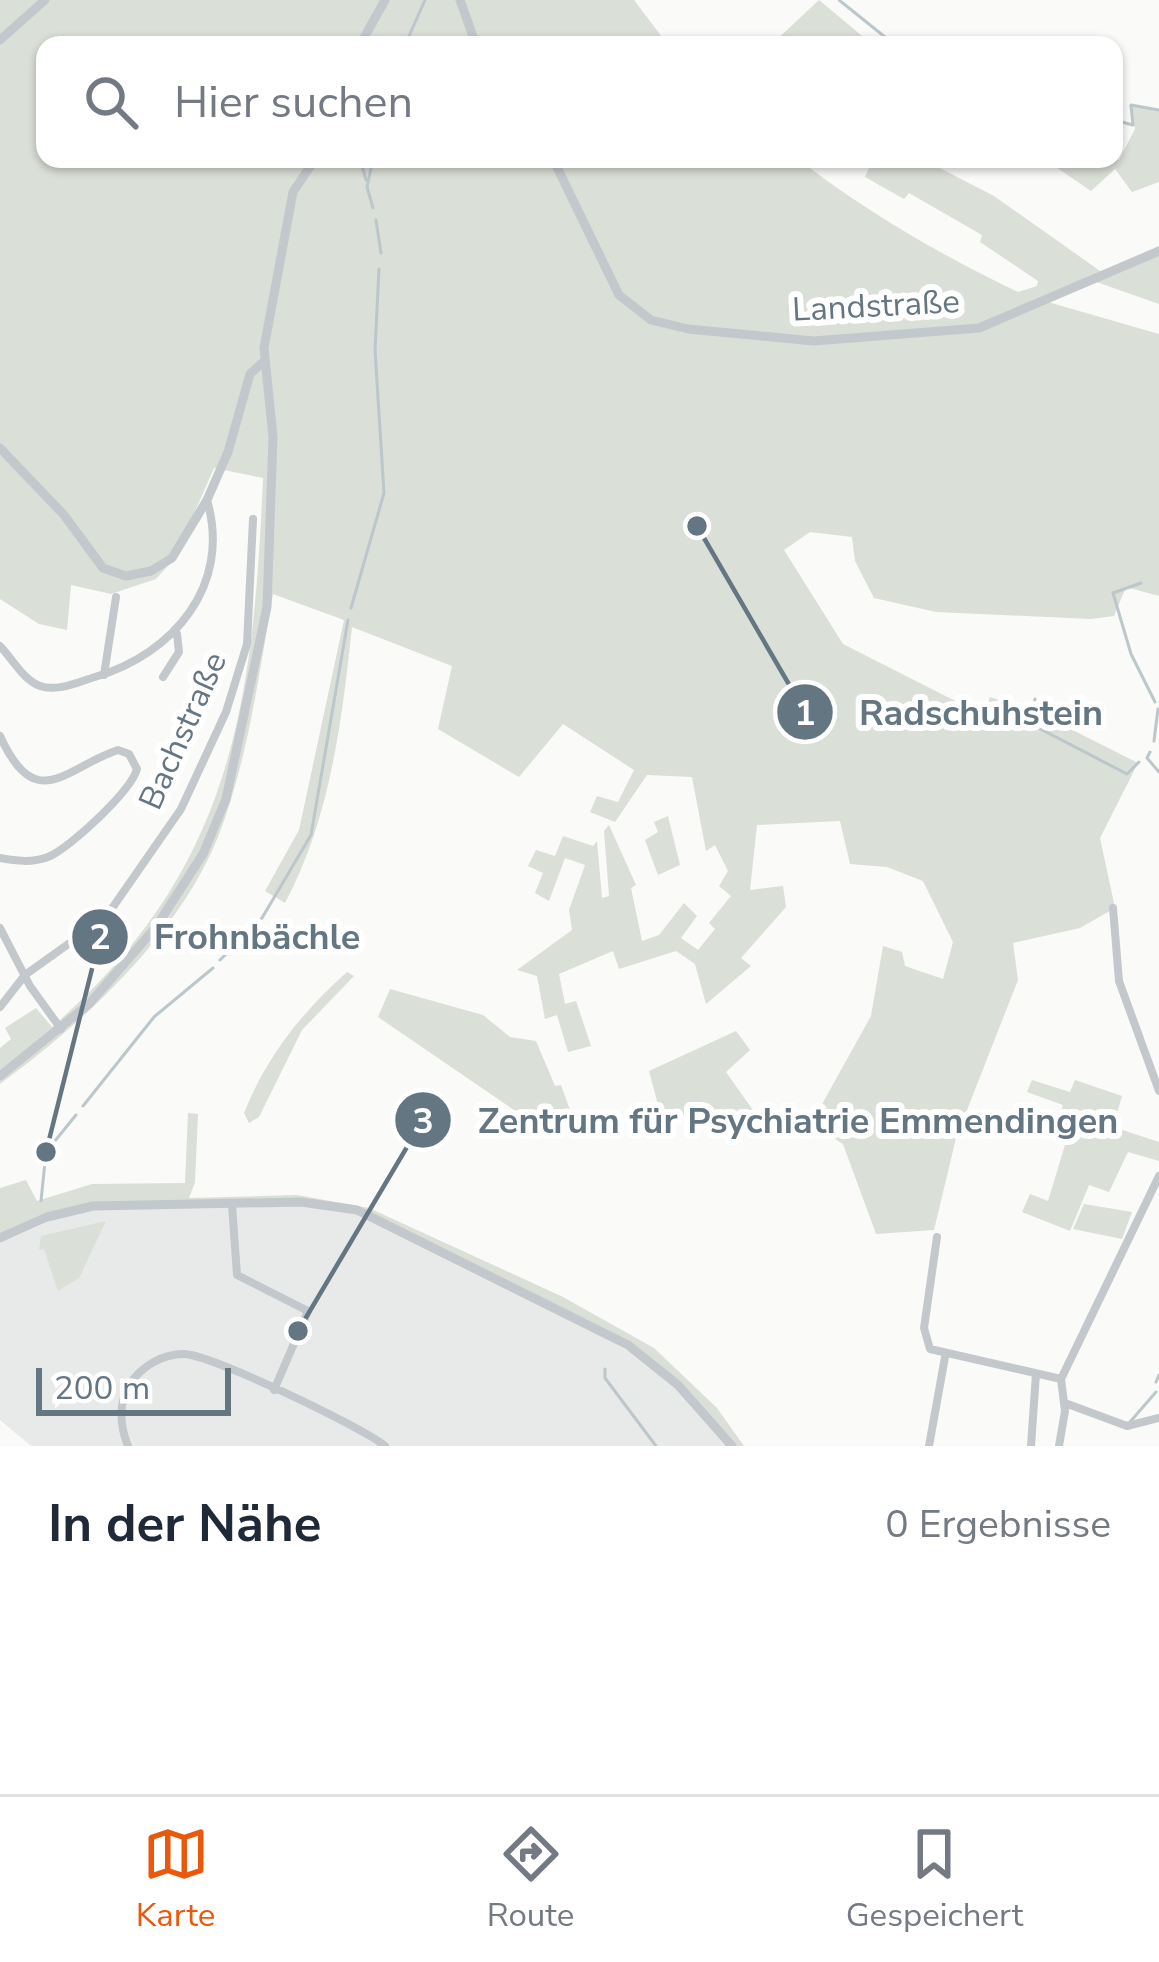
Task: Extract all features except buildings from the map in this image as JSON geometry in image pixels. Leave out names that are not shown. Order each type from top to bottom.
[{"type":"street","points":[[0,40],[45,0]]},
{"type":"street","points":[[365,36],[385,0]]},
{"type":"street","points":[[460,0],[473,36]]},
{"type":"street","points":[[0,1076],[61,1029],[113,978],[176,900],[226,800],[267,607],[273,437],[262,363],[293,192],[309,168]]},
{"type":"street","name":"Landstraße","points":[[557,168],[619,295],[651,320],[688,329],[814,340],[979,328],[1159,251]]},
{"type":"street","points":[[0,448],[64,515],[104,568],[118,575],[152,571],[172,558],[207,500],[229,452],[250,374],[262,363]]},
{"type":"street","points":[[0,646],[41,686],[104,675],[140,661],[177,634],[208,576],[212,515],[207,500]]},
{"type":"street","name":"Bachstraße","points":[[0,1007],[25,975],[106,917],[181,809],[226,712],[247,644],[253,519]]},
{"type":"street","points":[[104,675],[116,597]]},
{"type":"street","points":[[163,677],[179,652],[177,634]]},
{"type":"street","points":[[0,736],[17,765],[40,781],[69,778],[118,750],[129,754],[137,769],[128,787],[57,852],[36,861],[0,858]]},
{"type":"street","points":[[1114,908],[1119,981],[1159,1091]]},
{"type":"street","points":[[0,928],[61,1029]]},
{"type":"street","points":[[1059,1446],[1064,1407],[1061,1379],[1159,1176]]},
{"type":"street","points":[[232,1205],[237,1275],[305,1308],[308,1315],[274,1390]]},
{"type":"street","points":[[0,1238],[59,1213],[93,1206],[338,1205],[464,1259],[641,1353],[731,1446]]},
{"type":"street","points":[[937,1238],[924,1335],[930,1349],[945,1357],[1061,1379]]},
{"type":"street","points":[[128,1446],[121,1428],[123,1399],[137,1375],[158,1360],[204,1357],[385,1446]]},
{"type":"street","points":[[929,1446],[945,1357]]},
{"type":"street","points":[[1031,1446],[1036,1374]]},
{"type":"street","points":[[1064,1407],[1127,1426],[1159,1418]]},
{"type":"shaded area","points":[[0,0],[634,0],[661,36],[36,36],[36,168],[810,168],[877,215],[961,263],[1018,292],[1037,286],[1038,281],[980,242],[982,235],[909,193],[904,199],[865,177],[869,168],[940,168],[994,196],[1103,273],[1159,251],[1159,304],[1088,279],[1041,300],[1159,334],[1159,596],[1126,587],[1114,616],[1091,619],[936,612],[874,598],[855,561],[852,537],[810,532],[784,550],[843,644],[983,715],[990,697],[1045,716],[1138,763],[1100,838],[1115,908],[1080,928],[1013,943],[1018,980],[956,1138],[934,1230],[876,1234],[843,1144],[811,1124],[871,1016],[883,946],[902,952],[905,966],[943,979],[953,942],[923,881],[887,867],[850,864],[840,821],[757,825],[750,890],[783,886],[786,907],[741,958],[751,966],[706,1004],[695,964],[676,951],[619,969],[613,951],[559,974],[565,1004],[576,1001],[591,1046],[568,1052],[557,1015],[545,1019],[537,976],[517,970],[572,930],[569,910],[585,865],[565,858],[549,901],[535,893],[543,873],[528,866],[536,850],[555,856],[563,836],[593,846],[597,841],[602,898],[609,896],[604,831],[609,825],[636,885],[631,888],[642,941],[659,935],[684,903],[697,916],[681,938],[698,950],[715,929],[709,923],[731,896],[719,886],[728,871],[715,845],[706,851],[692,777],[647,775],[615,822],[590,812],[597,796],[618,802],[634,770],[563,724],[519,777],[438,729],[452,666],[352,627],[323,804],[285,903],[265,891],[299,830],[344,620],[273,594],[237,778],[201,873],[179,909],[126,974],[64,1033],[0,1084],[0,1048],[11,1039],[5,1028],[36,1008],[52,1027],[113,967],[160,907],[196,844],[222,779],[240,710],[251,638],[263,478],[214,468],[174,559],[156,579],[111,594],[71,585],[67,630],[39,624],[0,599]]},
{"type":"shaded area","points":[[819,0],[862,36],[781,36]]},
{"type":"shaded area","points":[[1129,105],[1159,110],[1159,182],[1132,192],[1115,169],[1091,191],[1057,168],[1123,168],[1123,152],[1135,129]]},
{"type":"shaded area","points":[[668,816],[680,865],[658,875],[645,840],[658,832],[654,822]]},
{"type":"shaded area","points":[[347,972],[354,976],[302,1030],[259,1117],[249,1123],[244,1113],[275,1054],[300,1020]]},
{"type":"shaded area","points":[[390,989],[483,1015],[510,1037],[536,1041],[555,1086],[561,1085],[574,1121],[533,1123],[378,1017]]},
{"type":"shaded area","points":[[736,1031],[750,1050],[726,1072],[755,1113],[715,1117],[660,1112],[649,1071]]},
{"type":"shaded area","points":[[1032,1080],[1070,1092],[1075,1080],[1122,1096],[1113,1127],[1159,1142],[1159,1161],[1128,1152],[1109,1192],[1089,1185],[1070,1231],[1022,1212],[1030,1194],[1048,1201],[1068,1135],[1054,1129],[1063,1105],[1027,1092]]},
{"type":"shaded area","points":[[188,1113],[198,1114],[195,1182],[189,1198],[297,1195],[369,1208],[563,1297],[654,1348],[717,1408],[744,1446],[725,1446],[693,1404],[606,1335],[503,1279],[350,1210],[247,1203],[121,1206],[60,1216],[0,1243],[0,1188],[26,1180],[37,1201],[92,1184],[185,1183]]},
{"type":"shaded area","points":[[314,1204],[350,1210],[465,1262],[640,1357],[678,1389],[727,1446],[31,1446],[0,1420],[0,1243],[61,1216],[100,1209]]},
{"type":"shaded area","points":[[1084,1204],[1132,1212],[1122,1239],[1073,1229]]},
{"type":"shaded area","points":[[106,1221],[79,1278],[58,1291],[44,1249],[39,1250],[41,1236]]},
{"type":"waterway","points":[[409,36],[425,0]]},
{"type":"waterway","points":[[839,0],[884,36]]},
{"type":"waterway","points":[[1123,122],[1133,125],[1131,105],[1159,110]]},
{"type":"waterway","points":[[363,168],[366,180]]},
{"type":"waterway","points":[[371,168],[367,187],[373,208]]},
{"type":"waterway","points":[[376,220],[381,253]]},
{"type":"waterway","points":[[351,608],[384,493],[375,350],[379,269]]},
{"type":"waterway","points":[[1141,583],[1113,593],[1131,654],[1155,702]]},
{"type":"waterway","points":[[220,960],[262,918],[311,835],[348,620]]},
{"type":"waterway","points":[[1035,699],[1029,723],[1127,774],[1139,762]]},
{"type":"waterway","points":[[1154,741],[1158,709]]},
{"type":"waterway","points":[[1150,752],[1147,758],[1159,772]]},
{"type":"waterway","points":[[83,1106],[154,1017],[213,968]]},
{"type":"waterway","points":[[41,1201],[46,1152],[76,1115]]},
{"type":"waterway","points":[[605,1369],[605,1378],[656,1446]]},
{"type":"waterway","points":[[1156,1382],[1159,1375]]},
{"type":"waterway","points":[[1130,1422],[1156,1392]]},
{"type":"place","name":"Radschuhstein","points":[[697,526]]},
{"type":"place","name":"Frohnbächle","points":[[46,1152]]},
{"type":"place","name":"Zentrum für Psychiatrie Emmendingen","points":[[298,1331]]}]
